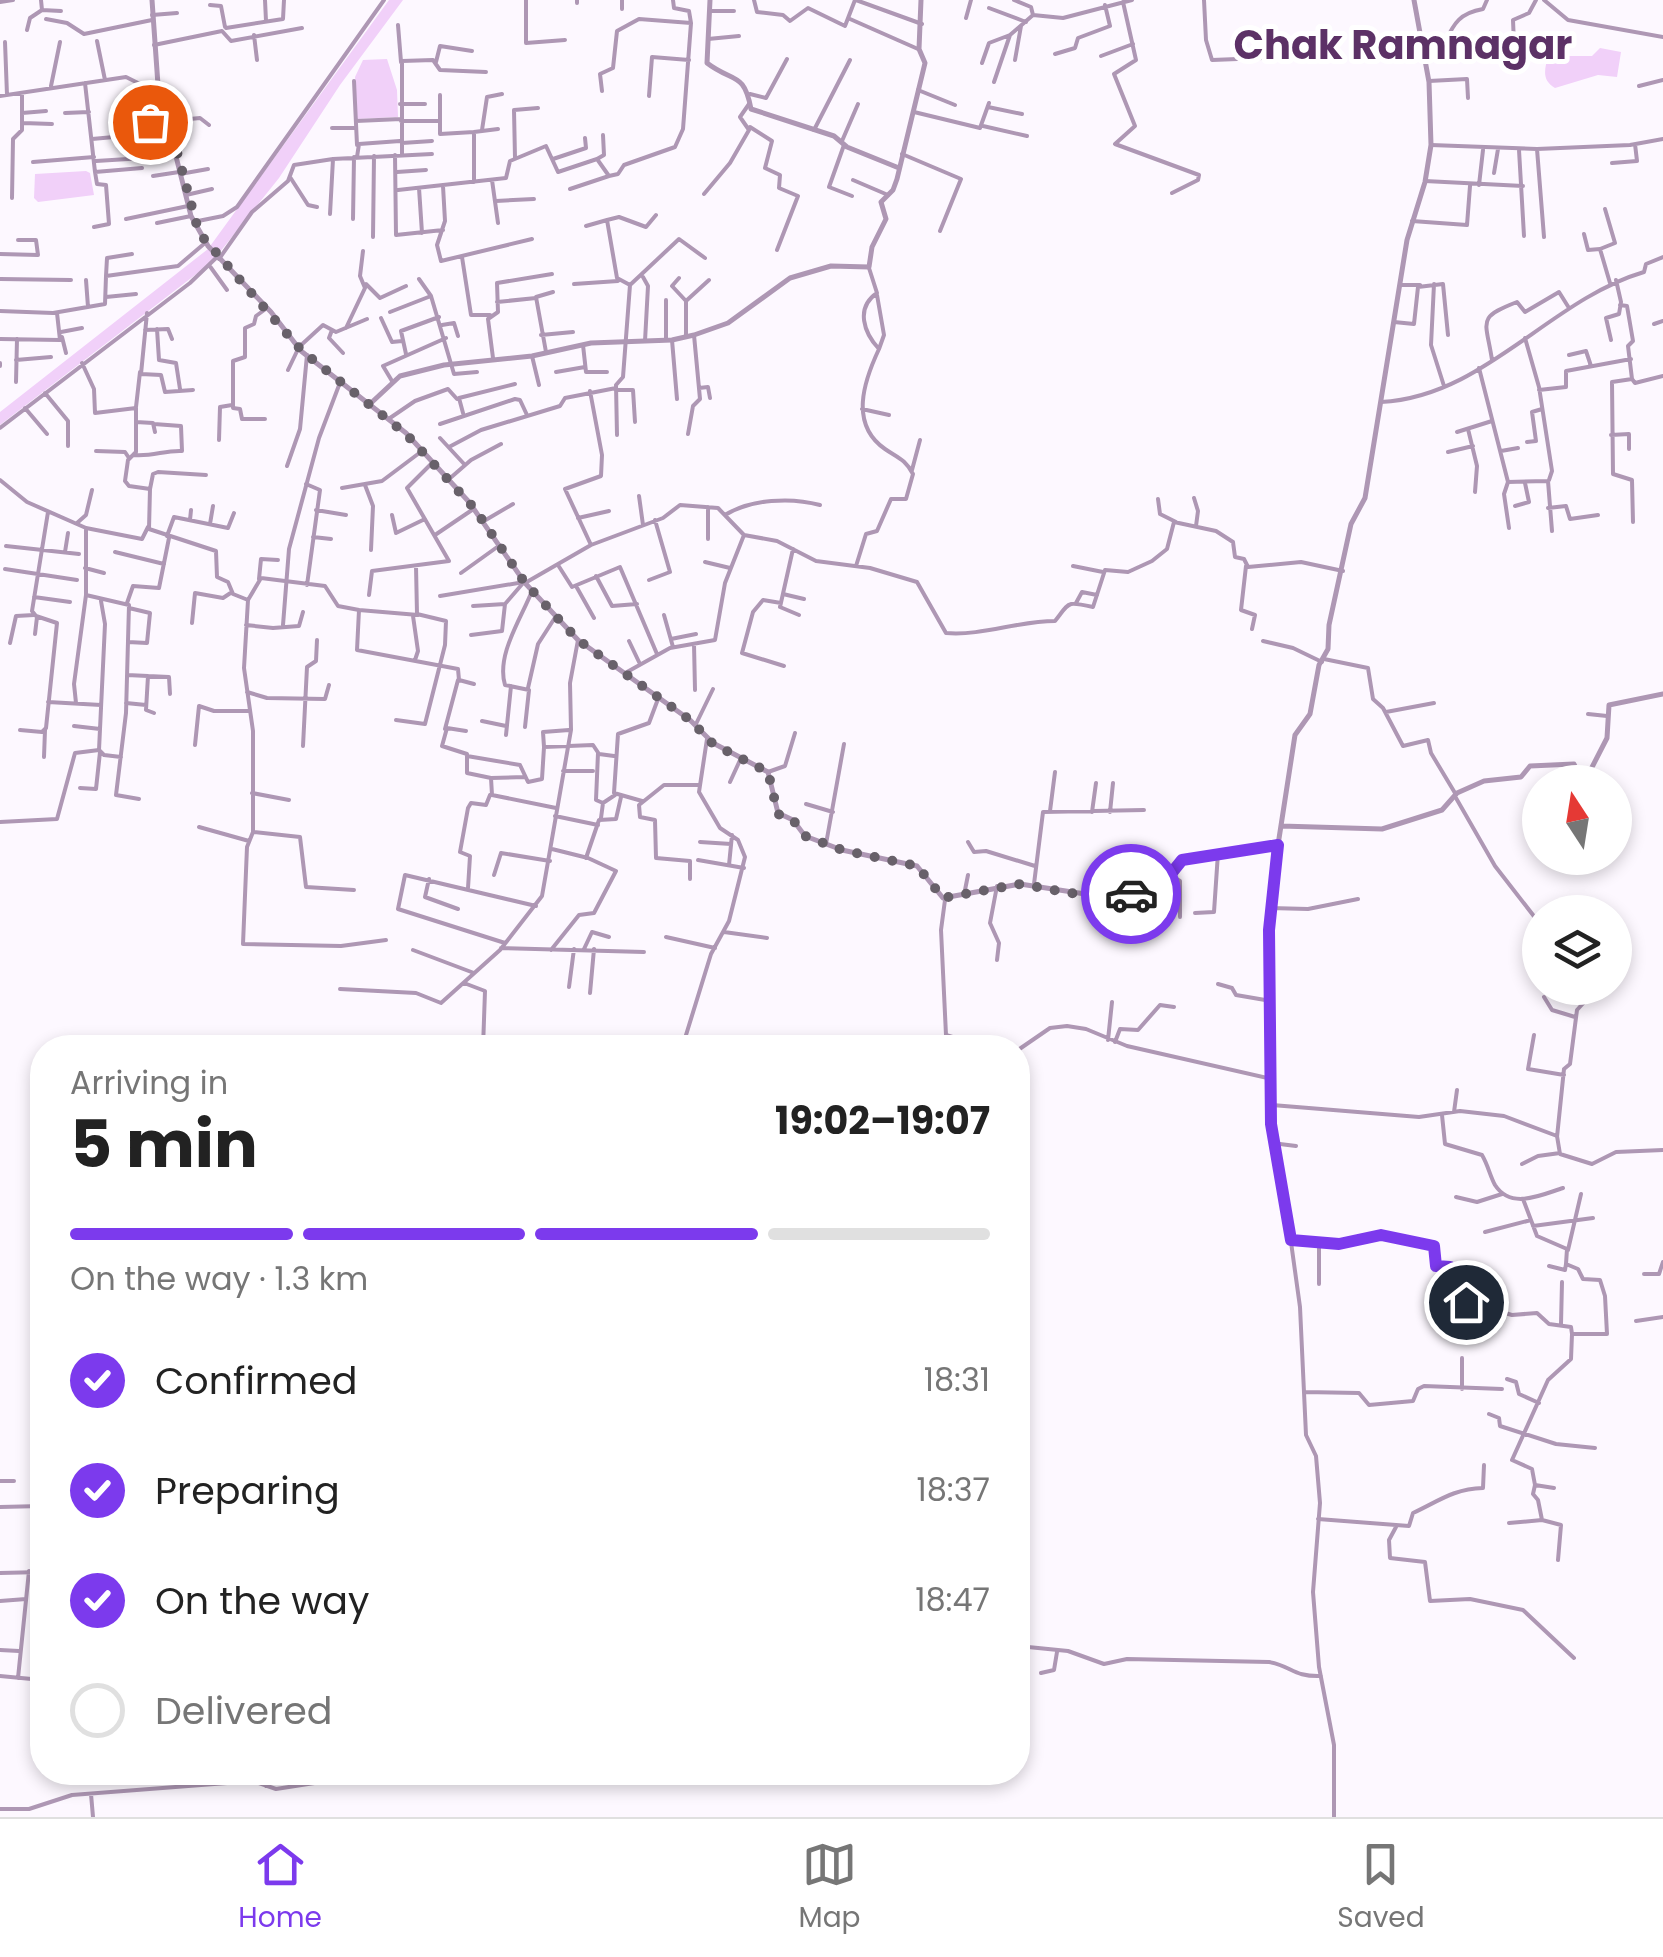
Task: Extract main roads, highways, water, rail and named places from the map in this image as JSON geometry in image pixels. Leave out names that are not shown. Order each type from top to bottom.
[{"type":"district","name":"Chak Ramnagar","points":[[1403,45]]}]
